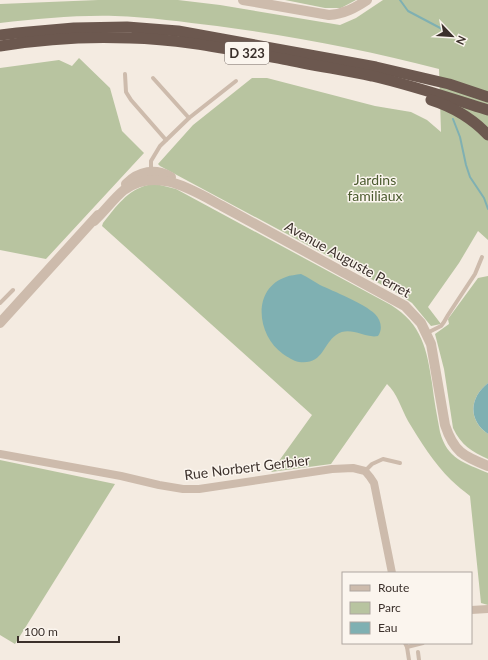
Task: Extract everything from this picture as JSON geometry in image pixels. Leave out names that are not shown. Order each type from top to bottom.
[{"type":"highway","name":"D 323","points":[[0,35],[74,28],[127,27],[178,31],[376,66],[449,84],[485,95]]},
{"type":"highway","name":"D 323","points":[[0,46],[22,42],[80,37],[131,38],[179,42],[246,52],[373,77],[488,110]]},
{"type":"highway","points":[[394,82],[410,93],[455,109],[474,121],[488,135]]},
{"type":"street","points":[[243,0],[329,15],[340,14],[367,0]]},
{"type":"street","points":[[0,323],[94,221],[125,190],[150,176]]},
{"type":"street","name":"Avenue Auguste Perret","points":[[150,176],[156,179],[169,181],[193,191],[391,298],[410,311],[421,323],[431,344],[445,425],[449,437],[454,446],[464,455],[488,466]]},
{"type":"street","name":"Rue Norbert Gerbier","points":[[0,454],[183,489],[199,489],[332,469],[353,468],[365,471]]},
{"type":"street","points":[[365,471],[374,483],[392,572]]},
{"type":"street","points":[[472,610],[488,609]]},
{"type":"lane","points":[[125,74],[126,92],[131,100],[166,140]]},
{"type":"lane","points":[[153,78],[189,118]]},
{"type":"lane","points":[[150,176],[152,159],[160,146],[189,118],[236,80]]},
{"type":"lane","points":[[427,333],[441,326],[444,322],[475,274],[482,257]]},
{"type":"lane","points":[[0,303],[13,290]]},
{"type":"lane","points":[[365,471],[372,464],[383,459],[400,463]]},
{"type":"lane","points":[[406,645],[409,660]]},
{"type":"lane","points":[[418,652],[420,660]]},
{"type":"green space","name":"Jardins familiaux","points":[[98,0],[178,0],[220,5],[340,25],[356,18],[383,0],[488,0],[488,240],[478,231],[459,263],[428,307],[441,324],[431,326],[412,303],[397,293],[158,164],[193,125],[252,78],[267,78],[375,106],[411,112],[427,120],[441,132],[439,69],[301,39],[166,20],[115,16],[86,16],[0,23],[0,4]]},
{"type":"green space","points":[[285,0],[356,0],[341,8],[325,8]]},
{"type":"green space","points":[[79,58],[110,88],[122,131],[144,153],[46,259],[0,250],[0,68],[59,60],[72,66]]},
{"type":"green space","points":[[148,185],[160,185],[176,189],[391,305],[410,321],[416,329],[425,349],[440,432],[443,441],[452,454],[458,459],[488,473],[488,605],[481,603],[470,496],[451,480],[433,459],[408,421],[394,392],[387,384],[331,464],[271,472],[312,415],[102,226],[122,200],[134,191]]},
{"type":"green space","points":[[488,276],[488,383],[477,395],[473,409],[477,422],[488,434],[488,459],[477,454],[463,443],[453,428],[444,369],[435,334],[449,324],[448,319],[478,278]]},
{"type":"green space","points":[[0,460],[115,484],[15,644],[0,635]]},
{"type":"water","points":[[301,274],[320,285],[364,306],[375,314],[380,322],[381,328],[378,336],[368,336],[347,331],[341,332],[332,339],[318,357],[307,362],[299,362],[283,354],[274,346],[263,325],[263,302],[267,292],[275,283],[288,276]]},
{"type":"water","points":[[488,383],[488,434],[477,422],[473,409],[477,395]]},
{"type":"waterway","points":[[400,0],[408,11],[444,30]]},
{"type":"waterway","points":[[453,119],[460,137],[470,177],[484,198],[488,209]]}]
